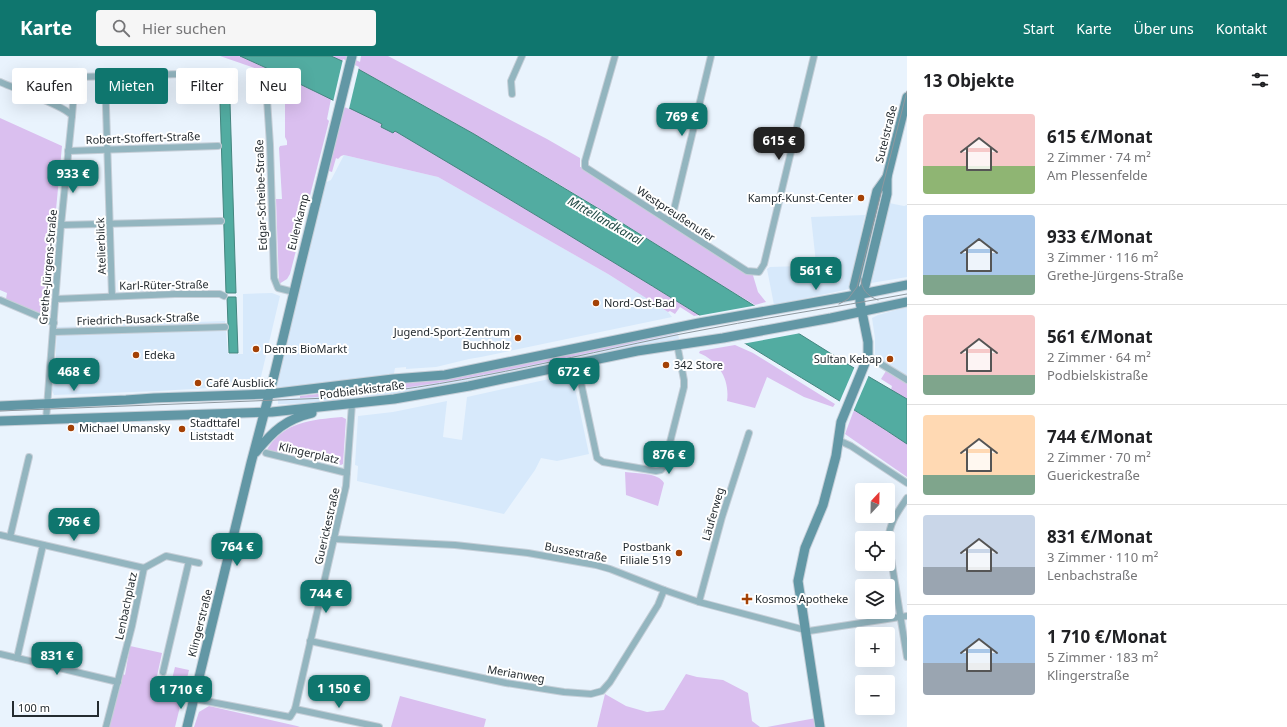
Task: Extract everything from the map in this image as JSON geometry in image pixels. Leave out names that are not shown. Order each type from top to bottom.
[{"type":"main road","name":"Eulenkamp","points":[[269,394],[352,57]]},
{"type":"main road","name":"Sutelstraße","points":[[868,356],[868,342],[861,312],[860,295],[854,287],[877,191],[887,177],[907,97]]},
{"type":"main road","points":[[860,295],[907,285]]},
{"type":"main road","name":"Podbielskistraße","points":[[0,406],[148,398],[269,394],[445,375],[699,323],[860,295]]},
{"type":"main road","points":[[861,312],[907,302]]},
{"type":"main road","name":"Podbielskistraße","points":[[0,421],[264,412],[394,399],[469,386],[637,351],[723,338],[861,312]]},
{"type":"main road","points":[[820,727],[798,581],[805,548],[823,505],[836,456],[841,422],[868,356]]},
{"type":"main road","name":"Klingerstraße","points":[[187,727],[269,394]]},
{"type":"main road","name":"Klingerstraße","points":[[254,454],[274,432],[291,420],[352,404]]},
{"type":"street","points":[[512,94],[511,81],[522,56]]},
{"type":"street","name":"Westpreußenufer","points":[[615,56],[585,161],[585,167],[747,271],[759,272],[764,264],[814,56]]},
{"type":"street","points":[[671,222],[711,56]]},
{"type":"street","name":"Grethe-Jürgens-Straße","points":[[46,420],[61,225],[75,78],[95,77]]},
{"type":"street","points":[[0,82],[70,113],[72,116]]},
{"type":"street","name":"Atelierblick","points":[[106,104],[112,296]]},
{"type":"street","name":"Edgar-Scheibe-Straße","points":[[267,104],[274,278],[278,288],[294,292]]},
{"type":"street","name":"Robert-Stoffert-Straße","points":[[68,151],[218,146]]},
{"type":"street","points":[[61,225],[221,221]]},
{"type":"street","name":"Karl-Rüter-Straße","points":[[56,299],[198,294],[220,294],[224,296]]},
{"type":"street","points":[[0,300],[54,324]]},
{"type":"street","name":"Friedrich-Busack-Straße","points":[[53,332],[225,327]]},
{"type":"street","points":[[577,364],[597,458],[603,462],[656,471],[661,470],[664,466],[684,387],[677,344]]},
{"type":"street","points":[[868,356],[907,380]]},
{"type":"street","name":"Guerickestraße","points":[[295,710],[346,486],[352,404]]},
{"type":"street","name":"Läuferweg","points":[[699,602],[722,517],[749,433]]},
{"type":"street","points":[[838,440],[851,446],[907,483]]},
{"type":"street","name":"Klingerplatz","points":[[266,454],[347,473]]},
{"type":"street","points":[[10,537],[29,457]]},
{"type":"street","points":[[907,498],[893,520],[888,540],[904,616],[907,657]]},
{"type":"street","points":[[0,535],[144,568]]},
{"type":"street","name":"Bussestraße","points":[[334,539],[456,545],[528,553],[610,569],[699,602],[809,631],[904,616]]},
{"type":"street","points":[[17,658],[43,545]]},
{"type":"street","name":"Lenbachplatz","points":[[106,727],[118,682],[144,568],[166,556],[199,563]]},
{"type":"street","points":[[163,672],[189,561]]},
{"type":"street","name":"Merianweg","points":[[310,641],[506,684],[591,694],[602,691],[610,682],[658,605],[664,590]]},
{"type":"street","points":[[0,654],[118,682]]},
{"type":"street","points":[[195,699],[290,717],[295,710],[380,727]]},
{"type":"shaded area","points":[[220,56],[240,56],[266,68],[254,68]]},
{"type":"shaded area","points":[[331,56],[348,56],[360,62],[361,56],[388,56],[547,139],[580,158],[580,167],[585,167],[752,272],[758,292],[766,302],[755,305],[512,156],[384,83]]},
{"type":"shaded area","points":[[301,85],[331,99],[327,119],[329,121],[290,274],[287,279],[279,284],[276,199],[282,199],[279,148],[280,146],[287,145],[285,137],[285,104],[301,104]]},
{"type":"shaded area","points":[[344,105],[382,124],[393,133],[394,130],[557,227],[699,315],[694,316],[680,307],[675,314],[670,311],[668,312],[608,274],[438,177],[344,155],[338,159],[336,158],[332,172],[329,171],[328,169]]},
{"type":"shaded area","points":[[0,118],[62,146],[46,316],[6,299],[7,293],[0,290]]},
{"type":"shaded area","points":[[344,155],[438,177],[608,274],[668,312],[672,317],[436,367],[406,369],[406,367],[395,368],[393,379],[277,394],[272,386],[320,185],[331,180]]},
{"type":"shaded area","points":[[889,203],[904,206],[907,205],[907,277],[871,283]]},
{"type":"shaded area","points":[[865,215],[849,289],[774,305],[767,269],[770,267],[801,266],[816,263],[811,217]]},
{"type":"shaded area","points":[[272,293],[280,296],[259,385],[54,395],[52,390],[55,374],[57,327],[225,321],[228,354],[243,354],[243,294]]},
{"type":"shaded area","points":[[907,307],[907,384],[873,361],[875,356],[875,338],[872,318]]},
{"type":"shaded area","points":[[677,330],[678,333],[537,364],[443,382],[348,395],[300,398],[300,396],[378,387],[387,384],[461,376]]},
{"type":"shaded area","points":[[678,333],[679,339],[433,389],[326,403],[278,404],[278,399],[359,394],[461,379]]},
{"type":"shaded area","points":[[735,345],[753,353],[835,404],[833,407],[804,397],[767,377],[755,408],[727,401],[727,386],[722,372],[706,356],[699,353],[700,351]]},
{"type":"shaded area","points":[[886,371],[907,384],[907,399],[891,390],[892,386],[881,379]]},
{"type":"shaded area","points":[[572,374],[589,454],[557,461],[541,458],[535,470],[504,514],[357,481],[358,466],[355,465],[358,416],[393,412],[447,401],[443,437],[462,440],[467,397]]},
{"type":"shaded area","points":[[854,410],[907,444],[907,477],[845,434]]},
{"type":"shaded area","points":[[342,417],[346,419],[343,464],[341,465],[301,456],[295,458],[266,451],[281,433],[290,428],[309,421]]},
{"type":"shaded area","points":[[625,472],[647,474],[661,479],[664,483],[658,506],[626,495]]},
{"type":"shaded area","points":[[130,646],[162,653],[157,676],[159,676],[158,684],[160,684],[162,677],[172,679],[175,667],[189,670],[175,727],[109,727],[123,674],[125,675]]},
{"type":"shaded area","points":[[686,674],[697,677],[723,680],[748,693],[752,721],[760,727],[597,727],[605,694],[626,706],[647,712],[664,710]]},
{"type":"shaded area","points":[[400,696],[486,719],[484,727],[391,727]]},
{"type":"shaded area","points":[[209,706],[300,727],[194,727],[199,712]]},
{"type":"shaded area","points":[[816,718],[818,727],[767,727]]},
{"type":"water","name":"Mittellandkanal","points":[[240,56],[331,56],[351,65],[474,134],[609,215],[854,368],[907,399],[907,444],[610,260],[395,131],[393,133],[381,127],[382,124],[301,85],[301,68],[266,68]]},
{"type":"water","points":[[220,104],[230,104],[236,293],[226,293]]},
{"type":"water","points":[[227,297],[236,297],[238,353],[229,353]]},
{"type":"pier","points":[[343,59],[359,67],[349,109],[333,102]]},
{"type":"pier","points":[[758,305],[801,333],[742,344],[697,316]]},
{"type":"pier","points":[[855,366],[869,375],[853,412],[839,403]]},
{"type":"tram line","points":[[839,304],[848,299],[857,287],[907,91]]},
{"type":"tram line","points":[[861,278],[862,286],[865,292],[878,300]]},
{"type":"tram line","points":[[0,411],[328,398],[373,393],[462,380],[681,334],[907,294]]},
{"type":"place","name":"Kampf-Kunst-Center","points":[[861,198]]},
{"type":"place","name":"Nord-Ost-Bad","points":[[596,303]]},
{"type":"place","name":"Jugend-Sport-Zentrum Buchholz","points":[[518,338]]},
{"type":"place","name":"Denns BioMarkt","points":[[256,349]]},
{"type":"place","name":"Edeka","points":[[136,355]]},
{"type":"place","name":"Sultan Kebap","points":[[890,359]]},
{"type":"place","name":"342 Store","points":[[666,365]]},
{"type":"place","name":"Café Ausblick","points":[[198,383]]},
{"type":"place","name":"Michael Umansky","points":[[71,428]]},
{"type":"place","name":"Stadttafel Liststadt","points":[[182,429]]},
{"type":"place","name":"Postbank Filiale 519","points":[[679,553]]},
{"type":"place","name":"Kosmos Apotheke","points":[[747,599]]}]
